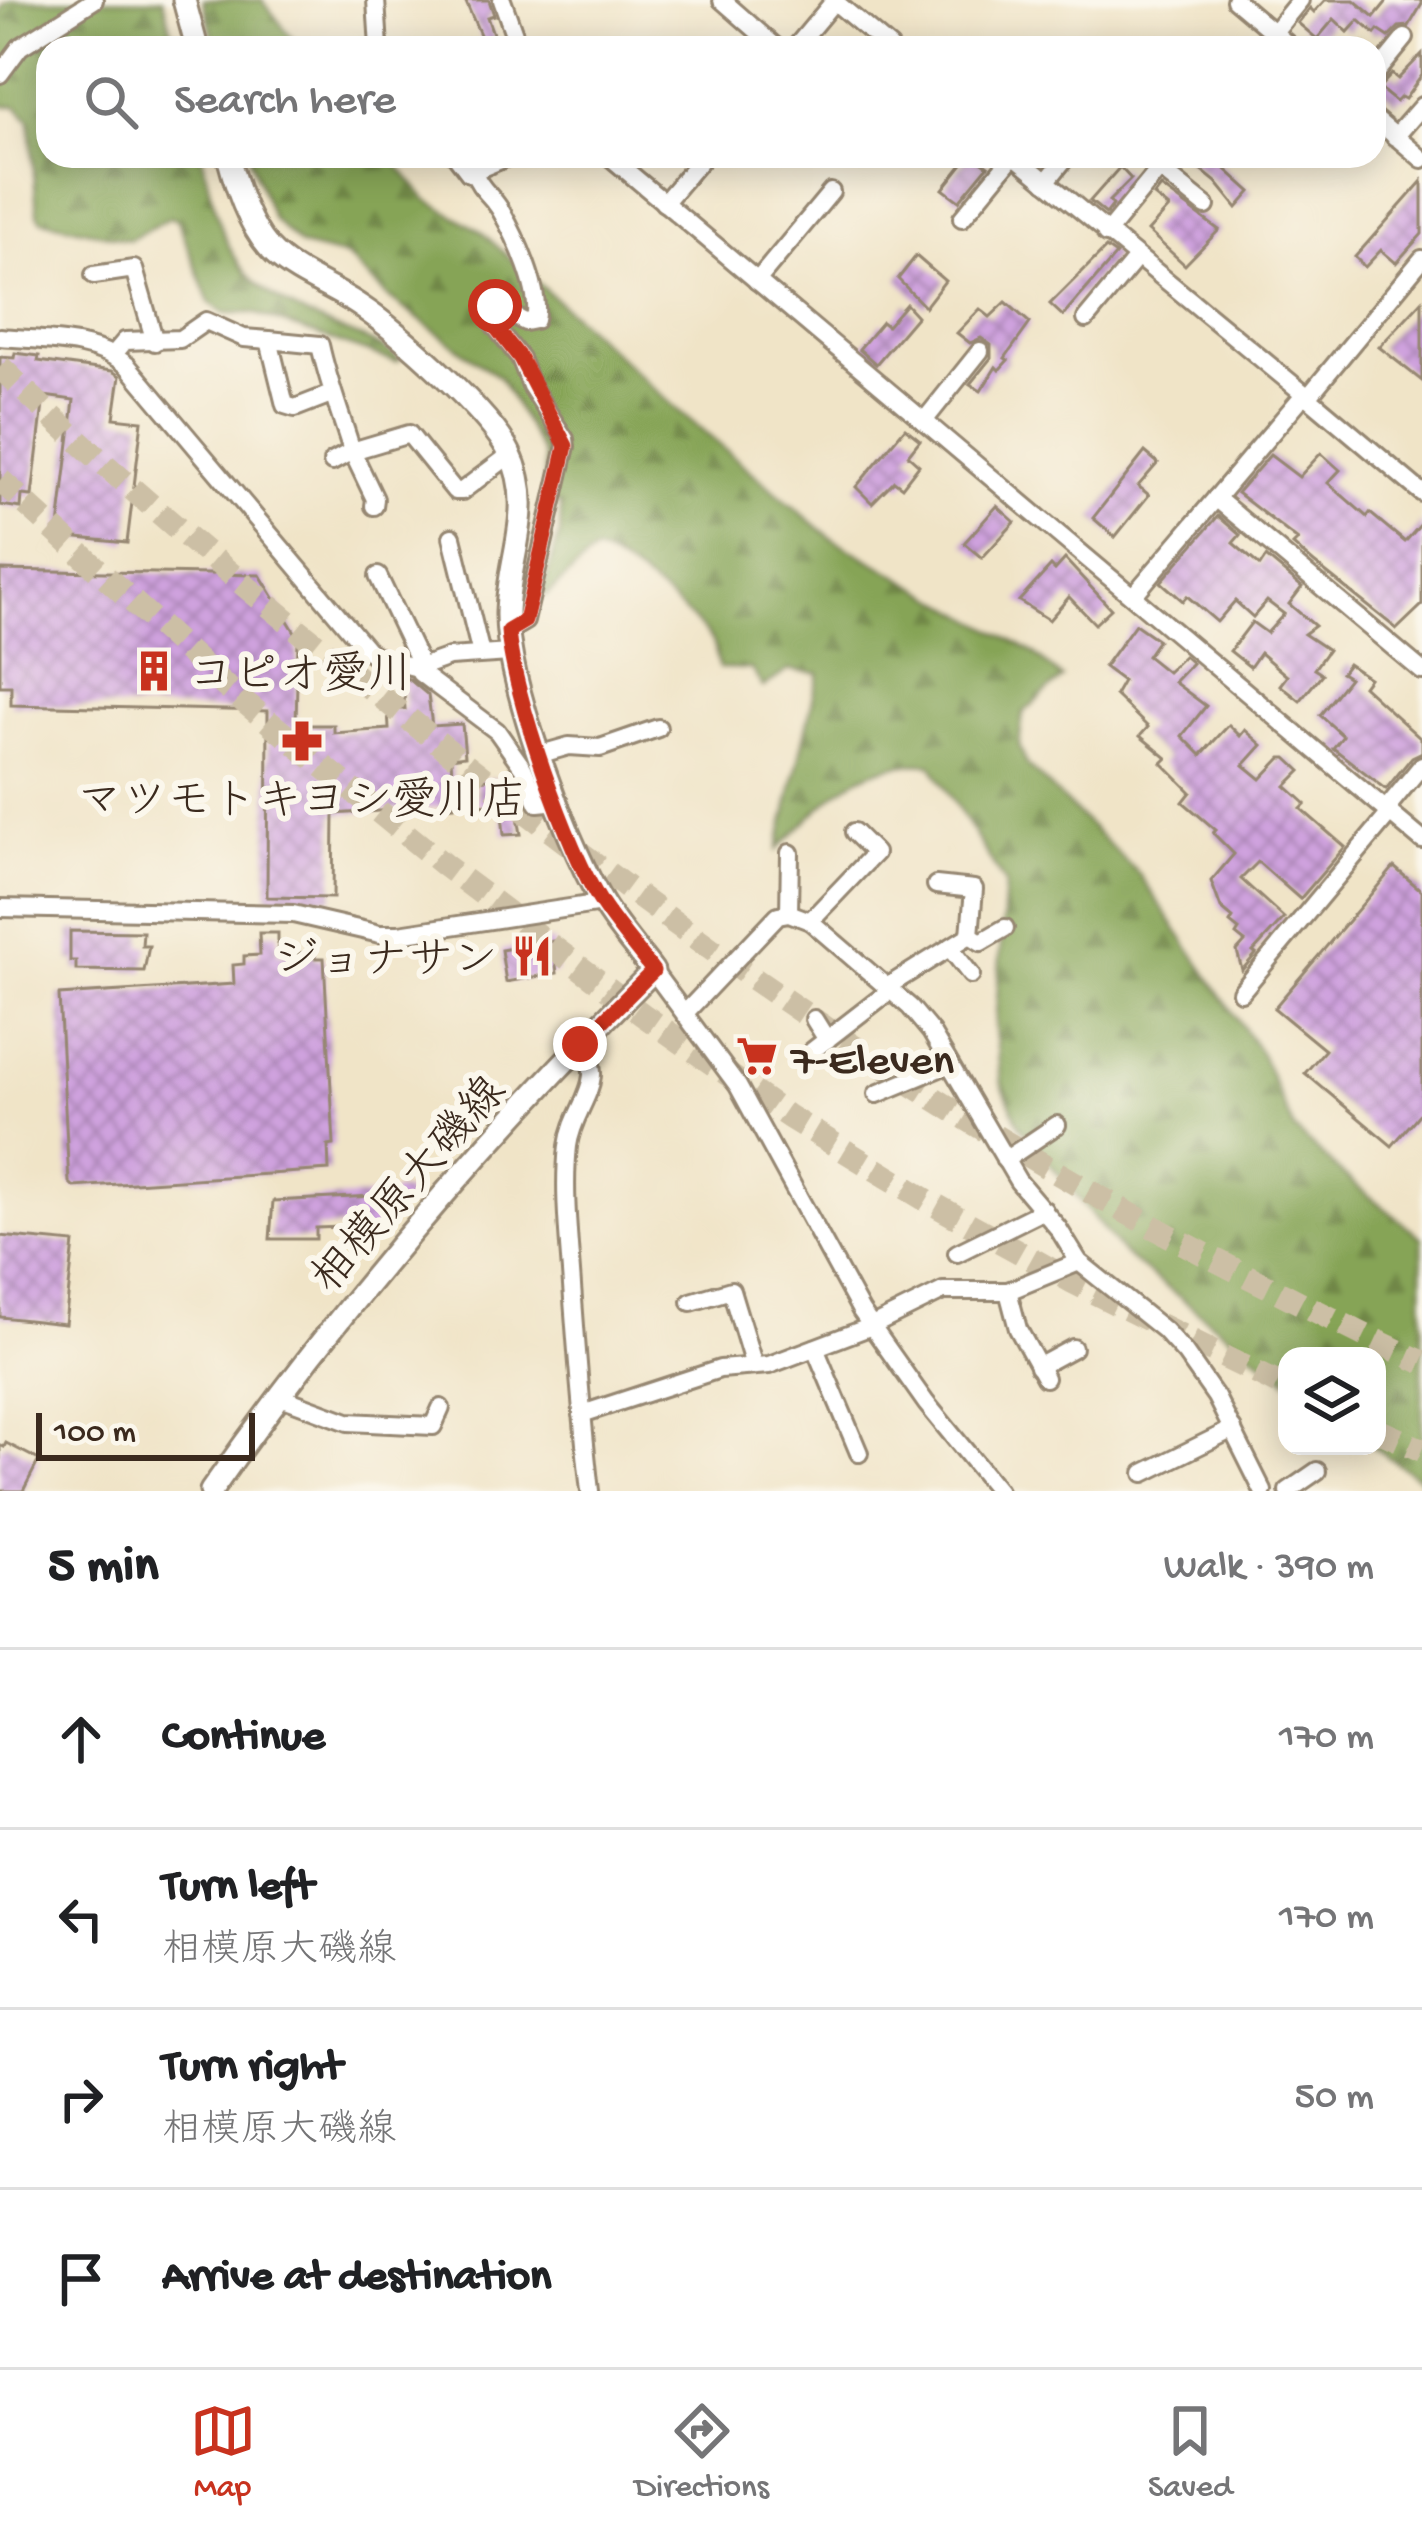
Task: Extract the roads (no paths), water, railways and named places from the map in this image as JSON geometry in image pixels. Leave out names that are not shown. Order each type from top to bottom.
[{"type":"main road","points":[[184,0],[194,36]]},
{"type":"main road","points":[[231,168],[272,252],[400,335],[487,420],[511,454],[523,517],[509,580],[509,642],[541,754],[580,861],[602,903],[653,971]]},
{"type":"main road","name":"相模原大磯線","points":[[211,1491],[363,1286],[580,1044],[653,971]]},
{"type":"street","points":[[37,36],[94,0]]},
{"type":"street","points":[[376,0],[379,36]]},
{"type":"street","points":[[502,0],[515,36]]},
{"type":"street","points":[[722,0],[763,36]]},
{"type":"street","points":[[1235,0],[1278,36]]},
{"type":"street","points":[[1271,36],[1300,0]]},
{"type":"street","points":[[805,36],[835,1],[876,36]]},
{"type":"street","points":[[0,74],[20,47],[36,37]]},
{"type":"street","points":[[1386,61],[1405,38]]},
{"type":"street","points":[[1395,136],[1422,106]]},
{"type":"street","points":[[1386,128],[1422,159]]},
{"type":"street","points":[[465,168],[469,173],[483,168]]},
{"type":"street","points":[[623,168],[1422,840]]},
{"type":"street","points":[[664,203],[694,168]]},
{"type":"street","points":[[962,218],[1004,168]]},
{"type":"street","points":[[1029,168],[1422,493]]},
{"type":"street","points":[[1046,182],[1057,168]]},
{"type":"street","points":[[1106,234],[1160,168]]},
{"type":"street","points":[[1170,168],[1205,206]]},
{"type":"street","points":[[0,337],[82,345],[114,354],[138,376],[368,652],[419,667],[481,654],[509,642],[525,621],[566,446],[520,358],[490,320],[490,307],[525,322],[535,320],[537,308],[522,256],[499,206],[478,184],[474,172]]},
{"type":"street","points":[[757,280],[794,229],[831,192]]},
{"type":"street","points":[[1086,319],[1136,259]]},
{"type":"street","points":[[1133,596],[1422,259]]},
{"type":"street","points":[[94,275],[140,268],[155,343]]},
{"type":"street","points":[[114,354],[125,340],[180,339],[206,321],[244,338],[320,345],[331,394],[374,506]]},
{"type":"street","points":[[269,340],[285,405],[295,408],[331,394]]},
{"type":"street","points":[[923,421],[972,355]]},
{"type":"street","points":[[332,461],[409,434],[430,451],[455,491],[462,491],[511,454]]},
{"type":"street","points":[[1216,498],[1422,671]]},
{"type":"street","points":[[452,537],[453,563],[481,654]]},
{"type":"street","points":[[378,576],[420,674],[496,731],[523,768],[538,803],[558,801]]},
{"type":"street","points":[[541,754],[569,746],[601,748],[658,728]]},
{"type":"street","points":[[1240,992],[1390,813],[1390,804],[1422,765]]},
{"type":"street","points":[[811,921],[880,857],[854,832]]},
{"type":"street","points":[[789,913],[790,853]]},
{"type":"street","points":[[814,1018],[819,1045],[890,988],[970,935],[980,890],[936,885]]},
{"type":"street","points":[[0,908],[292,914],[399,934],[602,903]]},
{"type":"street","points":[[686,1012],[778,915],[789,913],[811,921],[890,988],[931,1032],[1005,1160],[1078,1262],[1175,1340],[1216,1397],[1263,1491]]},
{"type":"street","points":[[970,935],[981,942],[1004,928]]},
{"type":"street","points":[[950,948],[971,975]]},
{"type":"street","points":[[653,971],[738,1086],[872,1326],[998,1491]]},
{"type":"street","points":[[580,1044],[593,1059],[595,1072],[574,1123],[568,1153],[569,1244],[590,1491]]},
{"type":"street","points":[[877,1094],[949,1064]]},
{"type":"street","points":[[1005,1160],[1058,1125]]},
{"type":"street","points":[[957,1253],[1043,1210]]},
{"type":"street","points":[[582,1414],[720,1369],[769,1365],[872,1326],[943,1291],[1008,1291],[1078,1262]]},
{"type":"street","points":[[691,1302],[731,1290],[754,1366]]},
{"type":"street","points":[[1008,1291],[1018,1329],[1041,1373],[1073,1348]]},
{"type":"street","points":[[815,1348],[860,1453]]},
{"type":"street","points":[[278,1396],[348,1422],[433,1426],[441,1408]]},
{"type":"street","points":[[1144,1473],[1167,1454],[1233,1429]]},
{"type":"street","points":[[1288,1491],[1317,1471]]},
{"type":"tunnel","points":[[0,367],[153,507],[312,641],[521,807],[727,960],[940,1102],[1049,1168],[1161,1231],[1422,1362]]},
{"type":"tunnel","points":[[0,480],[225,686],[444,865],[643,1015],[789,1117],[928,1201],[1073,1282],[1278,1384]]},
{"type":"tunnel","points":[[1386,1434],[1422,1450]]},
{"type":"place","name":"コピオ愛川","points":[[154,671]]},
{"type":"place","name":"マツモトキヨシ愛川店","points":[[302,741]]},
{"type":"place","name":"ジョナサン","points":[[532,956]]},
{"type":"place","name":"7-Eleven","points":[[757,1056]]}]
